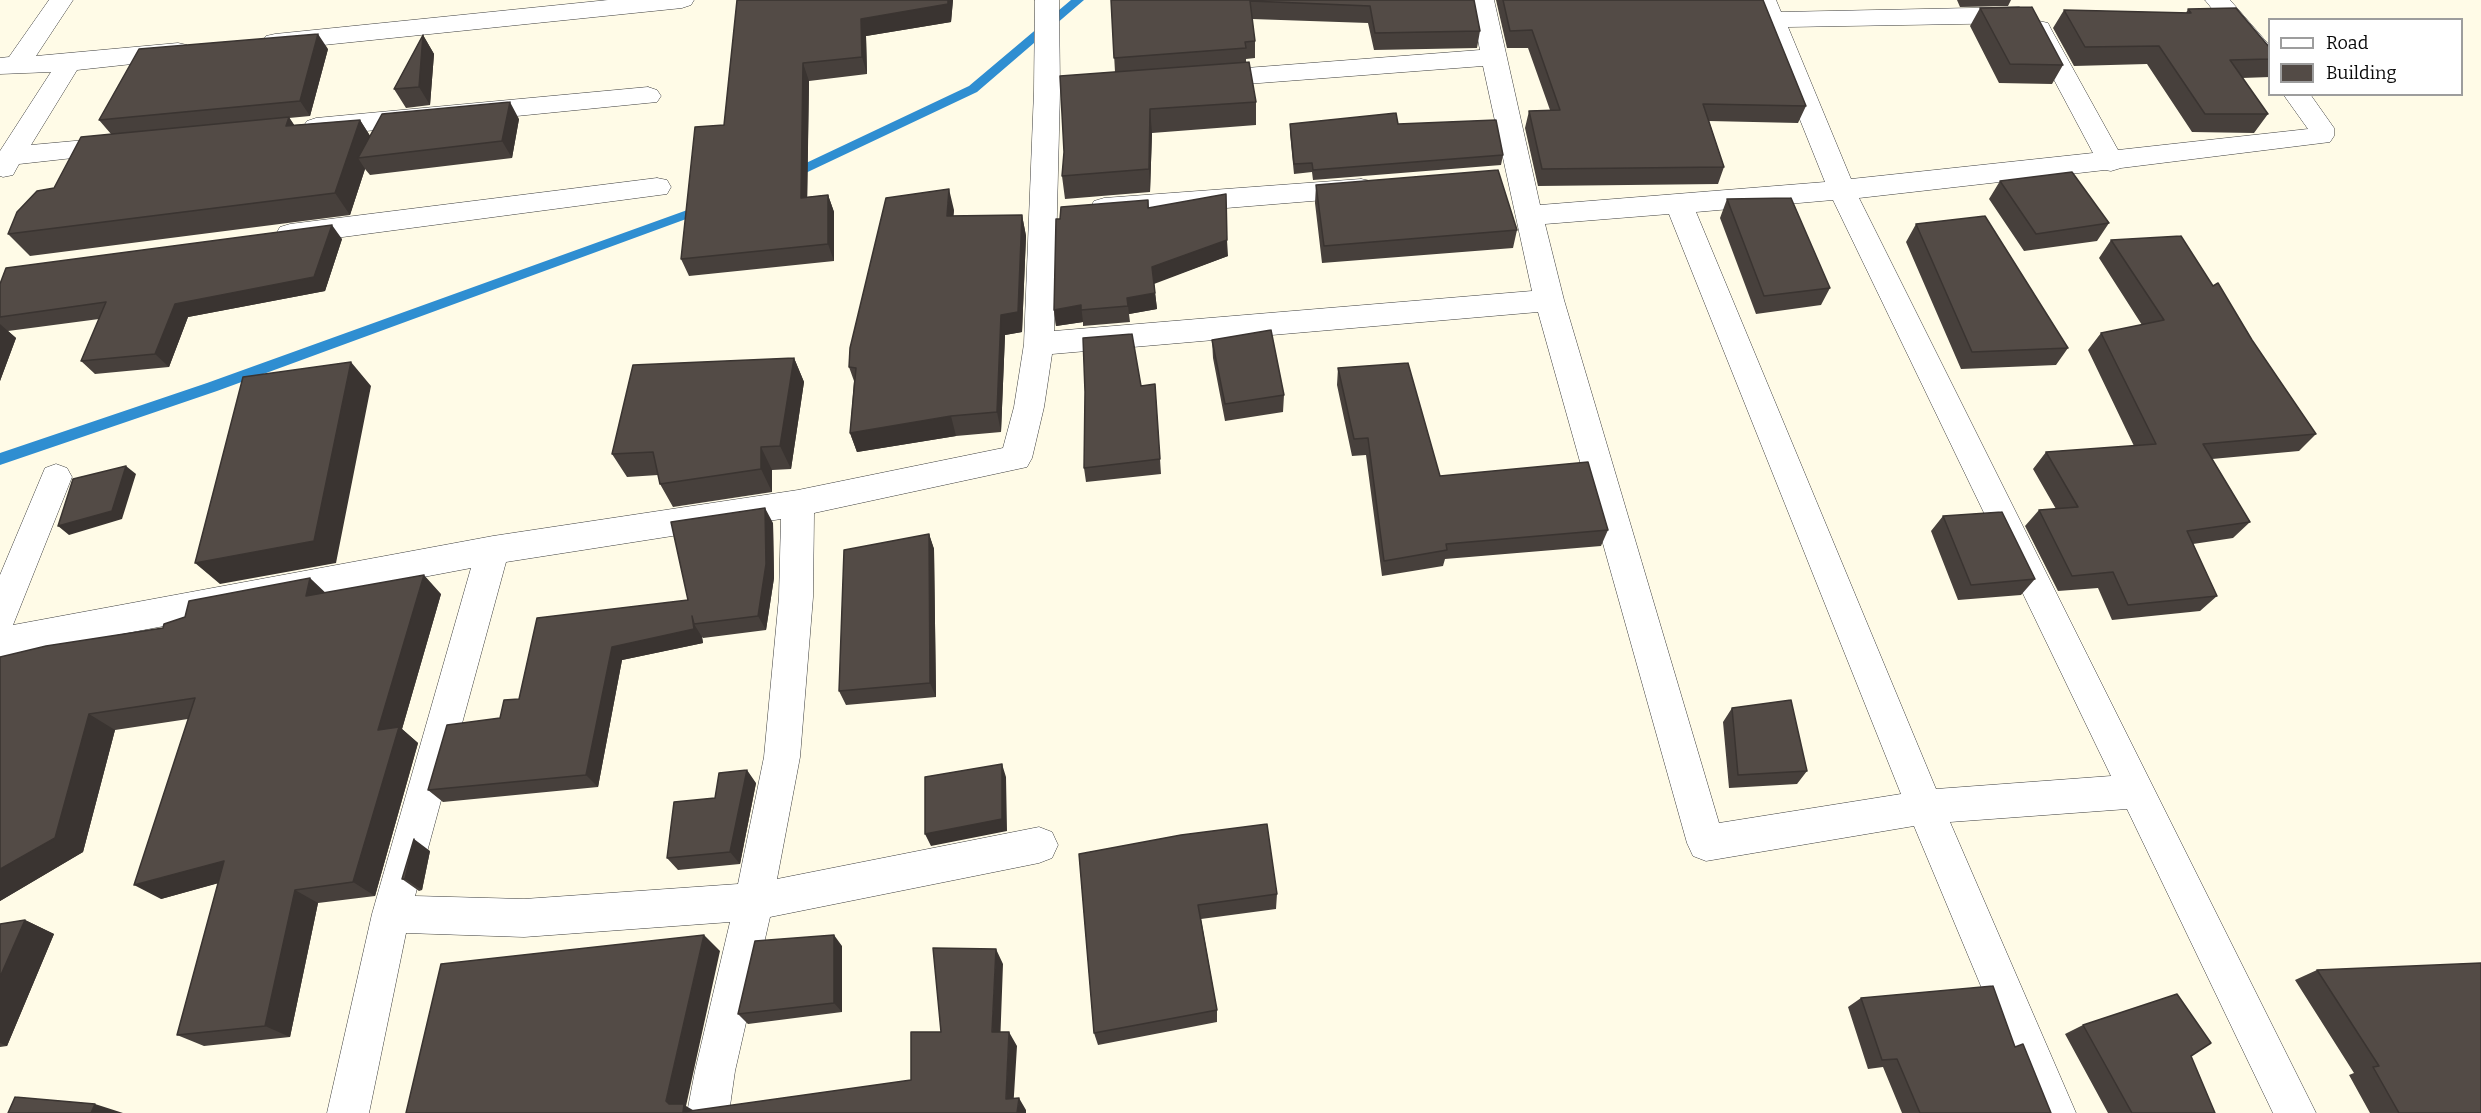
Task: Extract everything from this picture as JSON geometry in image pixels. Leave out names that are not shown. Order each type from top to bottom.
[{"type":"street","points":[[9,65],[61,0]]},
{"type":"street","points":[[257,43],[682,0]]},
{"type":"street","points":[[1482,0],[1495,57],[1507,176],[1529,216],[1549,300],[1706,843],[1924,807],[2136,791]]},
{"type":"street","points":[[2217,0],[2268,61]]},
{"type":"street","points":[[0,642],[493,550],[798,503],[1016,458],[1029,407],[1062,212],[1059,90],[1047,41],[1047,6]]},
{"type":"street","points":[[2111,162],[2027,7],[1768,10],[1842,190],[2295,1113]]},
{"type":"street","points":[[9,65],[69,63],[198,49]]},
{"type":"street","points":[[1188,81],[1495,57]]},
{"type":"street","points":[[6,165],[69,63]]},
{"type":"street","points":[[295,129],[648,96]]},
{"type":"street","points":[[1529,216],[1842,190],[2111,162],[2321,136],[2321,128],[2316,119],[2298,96]]},
{"type":"street","points":[[6,165],[141,144]]},
{"type":"street","points":[[1062,212],[1388,185]]},
{"type":"street","points":[[261,238],[657,187]]},
{"type":"street","points":[[1679,204],[1924,807],[2055,1113]]},
{"type":"street","points":[[1040,344],[1549,300]]},
{"type":"street","points":[[0,617],[56,477]]},
{"type":"street","points":[[708,1113],[715,1071],[754,902],[782,757],[796,597],[798,503]]},
{"type":"street","points":[[348,1113],[391,914],[493,550]]},
{"type":"street","points":[[391,914],[524,918],[754,902],[1039,845]]},
{"type":"building","points":[[737,0],[948,0],[948,4],[861,19],[862,57],[803,63],[801,198],[828,195],[828,244],[681,259],[695,127],[724,125]]},
{"type":"building","points":[[1111,0],[1474,0],[1480,31],[1375,33],[1370,6],[1250,1],[1255,41],[1245,42],[1246,48],[1114,58]]},
{"type":"building","points":[[1503,0],[1763,0],[1806,106],[1703,104],[1724,167],[1542,169],[1529,111],[1560,110],[1532,30],[1510,31]]},
{"type":"building","points":[[2032,7],[2063,65],[2010,64],[1980,8]]},
{"type":"building","points":[[2236,8],[2268,46],[2268,59],[2230,60],[2268,114],[2205,114],[2159,46],[2085,47],[2064,10],[2191,13],[2188,9]]},
{"type":"building","points":[[318,34],[300,101],[99,120],[139,49]]},
{"type":"building","points":[[423,35],[419,87],[394,89]]},
{"type":"building","points":[[1249,62],[1256,102],[1150,109],[1149,169],[1062,176],[1064,152],[1060,76]]},
{"type":"building","points":[[510,102],[502,141],[358,158],[382,114]]},
{"type":"building","points":[[1396,113],[1398,124],[1496,120],[1503,155],[1313,170],[1312,163],[1294,164],[1290,124]]},
{"type":"building","points":[[289,117],[286,126],[360,120],[335,193],[8,234],[17,212],[37,191],[54,188],[81,137]]},
{"type":"building","points":[[1498,170],[1517,230],[1324,246],[1316,185]]},
{"type":"building","points":[[2072,172],[2109,223],[2036,234],[2000,181]]},
{"type":"building","points":[[949,189],[947,216],[1022,215],[1018,312],[1001,315],[997,412],[951,416],[850,433],[856,368],[849,367],[850,348],[886,198]]},
{"type":"building","points":[[1226,194],[1227,240],[1152,267],[1155,293],[1127,298],[1128,306],[1081,310],[1081,305],[1054,310],[1056,219],[1060,219],[1061,207],[1148,200],[1148,208]]},
{"type":"building","points":[[1791,198],[1830,288],[1764,296],[1727,199]]},
{"type":"building","points":[[1985,216],[2068,348],[1972,352],[1916,224]]},
{"type":"building","points":[[332,225],[314,277],[175,304],[155,354],[81,361],[106,302],[0,317],[0,284],[6,268]]},
{"type":"building","points":[[2181,236],[2213,286],[2218,283],[2252,340],[2316,434],[2203,444],[2250,522],[2187,531],[2217,596],[2128,605],[2113,572],[2072,576],[2039,510],[2078,507],[2046,452],[2156,444],[2101,333],[2164,320],[2111,240]]},
{"type":"building","points":[[1271,330],[1284,395],[1225,404],[1212,340]]},
{"type":"building","points":[[1132,334],[1141,386],[1155,384],[1160,459],[1084,468],[1083,338]]},
{"type":"building","points":[[794,358],[780,446],[761,447],[761,469],[660,484],[653,452],[612,454],[633,365]]},
{"type":"building","points":[[351,362],[314,541],[195,563],[243,377]]},
{"type":"building","points":[[1408,363],[1440,476],[1588,462],[1608,530],[1446,544],[1447,550],[1384,561],[1368,438],[1354,439],[1338,368]]},
{"type":"building","points":[[126,466],[112,511],[58,526],[73,479]]},
{"type":"building","points":[[765,508],[766,564],[758,616],[694,624],[692,616],[694,629],[612,647],[586,775],[428,790],[447,725],[500,718],[504,700],[519,699],[537,618],[688,600],[671,522]]},
{"type":"building","points":[[2002,512],[2035,579],[1971,585],[1943,516]]},
{"type":"building","points":[[929,534],[930,683],[839,691],[844,550]]},
{"type":"building","points":[[424,575],[378,730],[399,727],[353,882],[295,890],[265,1026],[177,1035],[224,861],[134,885],[195,698],[89,714],[55,838],[0,869],[0,657],[46,646],[163,628],[164,624],[185,617],[189,601],[310,578],[306,596]]},
{"type":"building","points":[[1791,700],[1807,771],[1738,775],[1732,708]]},
{"type":"building","points":[[1002,764],[1002,819],[925,834],[925,777]]},
{"type":"building","points":[[747,770],[730,852],[667,858],[674,802],[715,798],[719,773]]},
{"type":"building","points":[[1267,824],[1277,894],[1198,905],[1217,1010],[1094,1033],[1079,854],[1181,835]]},
{"type":"building","points":[[414,839],[405,879],[402,879]]},
{"type":"building","points":[[25,920],[0,977],[0,924]]},
{"type":"building","points":[[704,935],[666,1101],[669,1104],[684,1104],[683,1112],[911,1080],[911,1032],[941,1032],[933,948],[996,949],[992,1032],[1009,1032],[1006,1099],[1019,1098],[1017,1113],[406,1113],[441,964]]},
{"type":"building","points":[[834,935],[834,1003],[738,1014],[755,941]]},
{"type":"building","points":[[2481,963],[2481,1113],[2399,1113],[2373,1067],[2379,1066],[2317,970]]},
{"type":"building","points":[[1993,986],[2015,1047],[2023,1044],[2051,1113],[1920,1113],[1897,1059],[1882,1060],[1861,998]]},
{"type":"building","points":[[2177,994],[2211,1043],[2191,1056],[2215,1113],[2132,1113],[2083,1025]]},
{"type":"building","points":[[15,1097],[95,1104],[91,1113],[8,1113]]},
{"type":"waterway","points":[[791,175],[973,89],[1078,0]]},
{"type":"waterway","points":[[0,459],[212,387],[704,208]]}]
